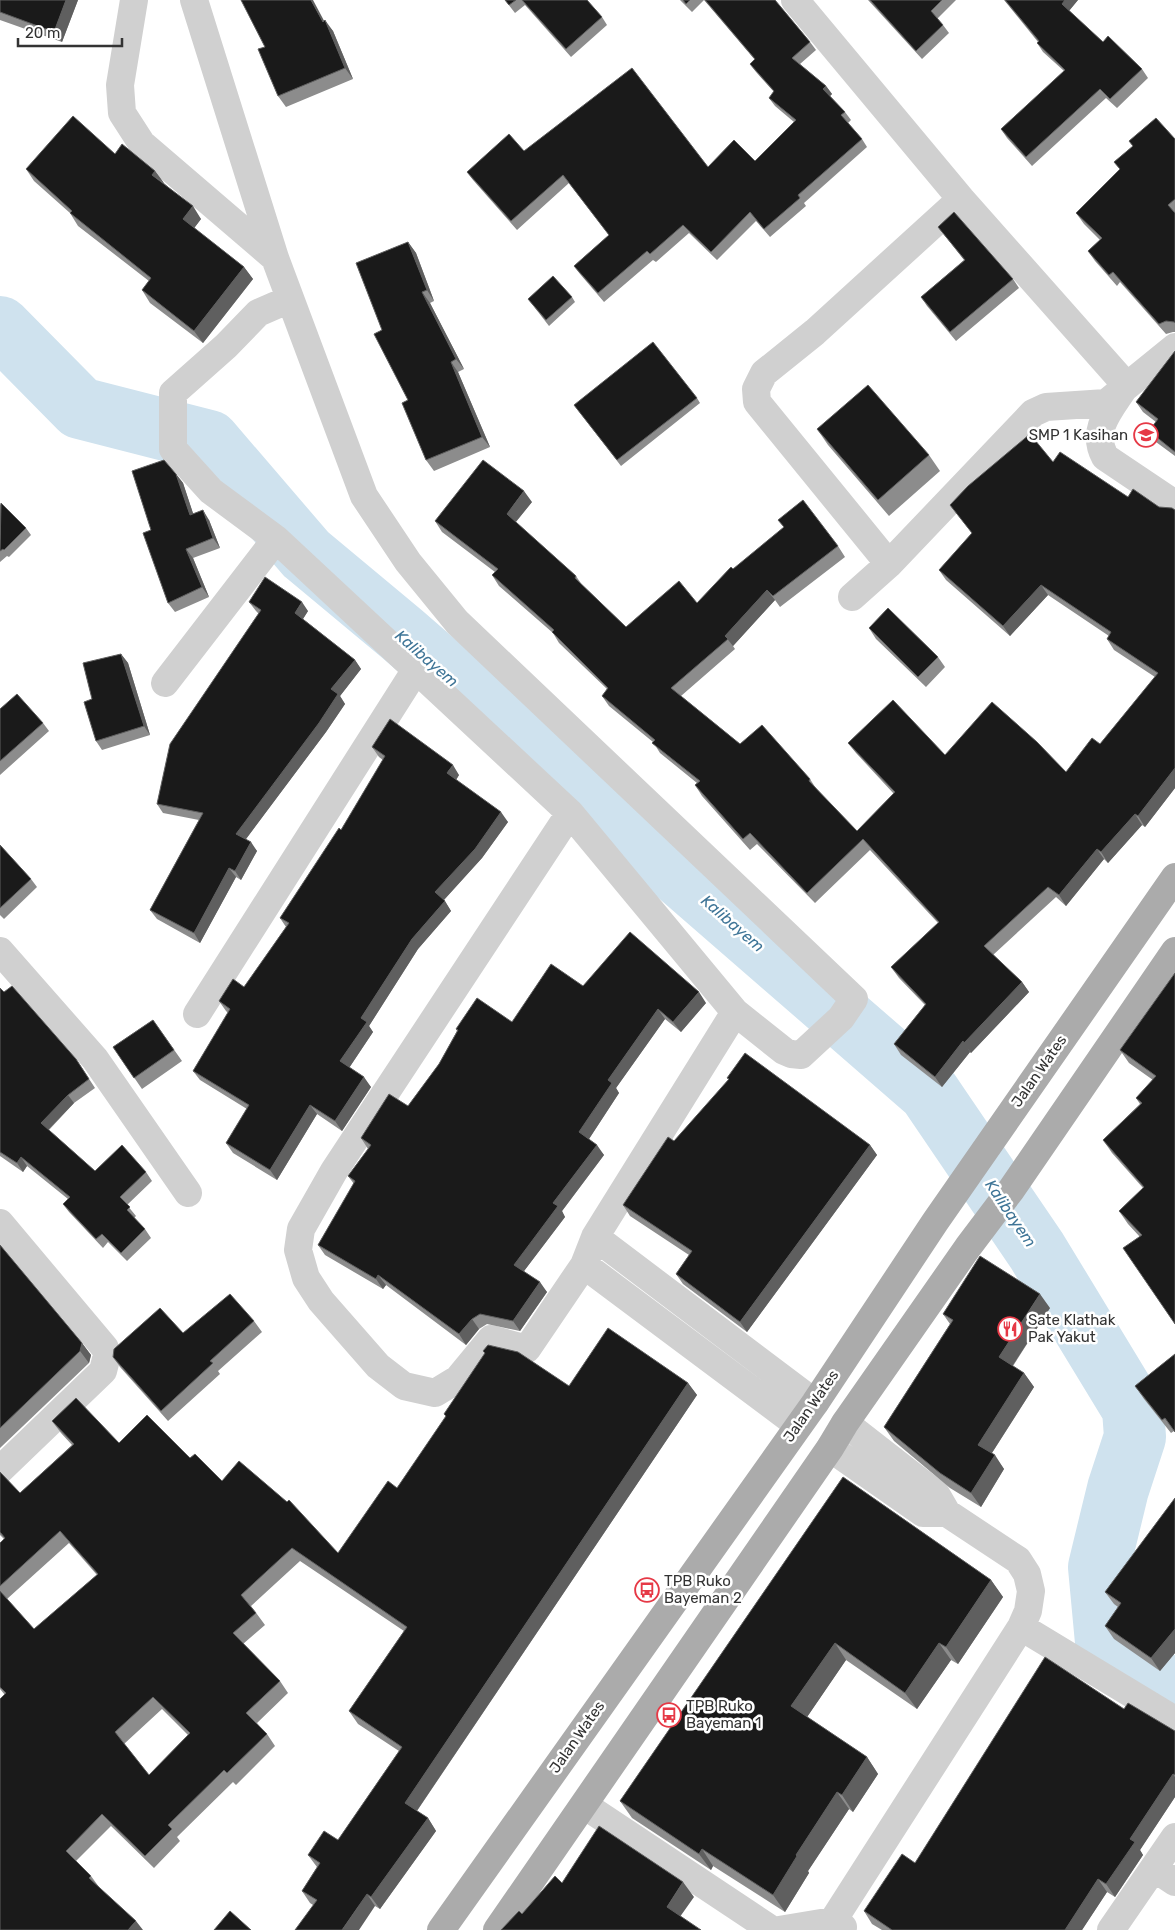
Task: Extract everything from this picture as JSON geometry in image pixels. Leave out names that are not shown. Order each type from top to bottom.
[{"type":"main road","name":"Jalan Wates","points":[[441,1930],[815,1403],[1025,1090],[1175,878]]},
{"type":"main road","points":[[496,1930],[830,1448],[845,1423],[1055,1126],[1175,951]]},
{"type":"main road","points":[[815,1403],[845,1423]]},
{"type":"main road","points":[[798,1425],[830,1448]]},
{"type":"street","points":[[134,0],[120,85],[122,113],[142,144],[275,258]]},
{"type":"street","points":[[194,0],[275,258],[364,496],[408,562],[456,622],[854,999],[842,1017],[801,1055],[784,1050],[735,1012],[570,813],[415,671],[276,539],[211,491],[173,449],[173,393],[226,346],[258,313],[290,299]]},
{"type":"street","points":[[795,0],[961,199],[1126,385]]},
{"type":"street","points":[[889,564],[757,402],[756,389],[764,373],[815,332],[961,199]]},
{"type":"street","points":[[852,597],[889,564],[1033,413],[1046,407],[1106,403],[1175,347]]},
{"type":"street","points":[[1126,385],[1102,425],[1099,445],[1106,457],[1175,504]]},
{"type":"street","points":[[165,683],[276,539]]},
{"type":"street","points":[[197,1014],[415,671]]},
{"type":"street","points":[[570,813],[334,1171],[301,1229],[298,1250],[306,1278],[321,1301],[378,1366],[404,1386],[434,1393],[458,1379],[491,1339],[527,1349],[584,1265],[595,1237],[735,1012]]},
{"type":"street","points":[[0,951],[96,1059],[188,1193]]},
{"type":"street","points":[[0,1223],[105,1348],[107,1355],[103,1371],[0,1470]]},
{"type":"street","points":[[595,1237],[815,1403]]},
{"type":"street","points":[[584,1265],[798,1425]]},
{"type":"street","points":[[779,1930],[835,1927],[1021,1627],[1028,1611],[1031,1591],[1027,1574],[1018,1560],[947,1514],[936,1494],[845,1423]]},
{"type":"street","points":[[830,1448],[924,1513],[947,1514]]},
{"type":"street","points":[[1021,1627],[1175,1720]]},
{"type":"street","points":[[584,1805],[772,1930]]},
{"type":"street","points":[[1111,1930],[1164,1875],[1175,1837]]},
{"type":"building","points":[[0,0],[66,0],[54,32],[0,12]]},
{"type":"building","points":[[241,0],[311,0],[323,22],[325,20],[345,68],[278,96],[258,49],[265,47]]},
{"type":"building","points":[[505,0],[516,0],[509,5]]},
{"type":"building","points":[[522,0],[587,0],[602,17],[566,49]]},
{"type":"building","points":[[705,0],[775,0],[810,42],[792,58],[826,86],[823,89],[845,112],[841,115],[862,139],[798,195],[800,198],[764,229],[750,212],[711,252],[683,225],[650,254],[647,251],[598,293],[574,266],[609,235],[563,175],[511,221],[467,172],[509,134],[524,151],[632,68],[708,167],[734,140],[755,161],[796,120],[769,98],[774,91],[750,64],[755,59]]},
{"type":"building","points":[[870,0],[942,0],[931,11],[943,25],[916,51]]},
{"type":"building","points":[[1005,0],[1065,0],[1062,4],[1103,42],[1108,36],[1142,69],[1110,99],[1100,89],[1026,157],[1001,129],[1065,70],[1037,43],[1039,41]]},
{"type":"building","points":[[73,116],[115,154],[122,144],[155,171],[152,175],[193,206],[183,219],[244,267],[194,331],[142,290],[151,278],[70,213],[72,211],[26,169]]},
{"type":"building","points":[[1156,118],[1175,139],[1175,199],[1168,205],[1175,213],[1175,323],[1166,321],[1159,324],[1113,272],[1109,275],[1088,251],[1102,238],[1076,213],[1120,169],[1114,162],[1133,146],[1129,141]]},
{"type":"building","points":[[954,212],[1013,279],[950,332],[921,297],[965,260],[938,227]]},
{"type":"building","points":[[408,242],[427,290],[422,292],[456,359],[451,362],[482,437],[426,460],[402,403],[408,400],[374,334],[382,330],[356,263]]},
{"type":"building","points":[[553,276],[572,297],[546,320],[528,299]]},
{"type":"building","points":[[653,342],[697,398],[617,460],[574,405]]},
{"type":"building","points":[[1175,351],[1175,452],[1149,431],[1158,419],[1136,402]]},
{"type":"building","points":[[868,385],[929,455],[878,500],[817,429]]},
{"type":"building","points":[[1030,434],[1053,462],[1060,452],[1128,497],[1133,489],[1159,507],[1175,510],[1175,768],[1138,816],[1135,814],[1101,852],[1097,849],[1059,895],[1048,887],[984,946],[1022,982],[964,1043],[963,1041],[935,1077],[894,1044],[926,1004],[891,967],[939,922],[863,839],[807,893],[750,833],[743,839],[695,785],[700,781],[652,743],[655,740],[602,696],[608,688],[552,632],[554,630],[492,575],[498,569],[435,521],[483,460],[524,491],[507,514],[576,576],[575,578],[626,627],[679,581],[697,603],[731,567],[733,569],[784,527],[778,520],[803,500],[838,546],[773,596],[767,590],[725,636],[728,639],[671,688],[740,744],[762,725],[810,779],[809,781],[857,831],[895,792],[848,743],[893,700],[945,755],[992,702],[1037,742],[1066,772],[1092,738],[1100,744],[1158,673],[1107,639],[1111,632],[1041,585],[1003,626],[939,570],[972,533],[950,505],[968,486]]},
{"type":"building","points":[[164,460],[176,474],[190,515],[203,510],[213,538],[186,549],[202,587],[168,603],[143,533],[151,530],[132,471]]},
{"type":"building","points":[[1,503],[26,528],[4,550],[0,551]]},
{"type":"building","points":[[265,577],[302,602],[295,613],[355,660],[331,689],[338,694],[319,723],[236,834],[251,842],[235,871],[229,868],[194,933],[150,910],[203,813],[157,804],[170,744],[261,610],[249,602]]},
{"type":"building","points":[[888,608],[938,657],[918,677],[869,628]]},
{"type":"building","points":[[121,654],[144,726],[96,741],[84,702],[92,699],[83,663]]},
{"type":"building","points":[[17,694],[43,723],[0,761],[0,709]]},
{"type":"building","points":[[390,719],[453,765],[447,773],[501,812],[475,849],[435,892],[445,901],[412,939],[361,1018],[367,1022],[340,1061],[364,1077],[335,1121],[310,1105],[270,1170],[226,1143],[249,1105],[193,1071],[230,1009],[219,1001],[233,979],[244,987],[289,923],[280,918],[339,828],[341,830],[385,756],[372,747]]},
{"type":"building","points":[[0,845],[31,879],[0,908]]},
{"type":"building","points":[[630,932],[699,992],[673,1022],[658,1009],[608,1080],[612,1083],[579,1132],[597,1145],[553,1203],[558,1206],[514,1265],[540,1282],[513,1321],[480,1314],[472,1319],[459,1334],[378,1275],[376,1279],[318,1245],[355,1181],[348,1176],[371,1145],[361,1138],[389,1094],[408,1106],[439,1064],[458,1030],[456,1029],[477,998],[512,1022],[551,964],[583,986]]},
{"type":"building","points":[[1175,973],[1175,1324],[1123,1248],[1142,1235],[1119,1211],[1144,1187],[1103,1140],[1142,1103],[1136,1098],[1156,1076],[1120,1050]]},
{"type":"building","points":[[12,986],[76,1059],[89,1079],[68,1095],[41,1123],[95,1171],[122,1145],[146,1172],[120,1197],[130,1207],[127,1210],[145,1229],[121,1253],[102,1234],[96,1239],[63,1204],[70,1197],[21,1157],[17,1163],[0,1152],[0,988],[4,992]]},
{"type":"building","points":[[153,1020],[174,1050],[134,1078],[113,1047]]},
{"type":"building","points":[[745,1053],[870,1145],[740,1322],[676,1274],[692,1251],[623,1205],[668,1137],[674,1141],[729,1079],[727,1078]]},
{"type":"building","points":[[0,1245],[82,1343],[80,1351],[0,1428]]},
{"type":"building","points":[[980,1256],[1040,1294],[999,1357],[1024,1373],[978,1445],[995,1455],[971,1493],[940,1473],[884,1427],[953,1320],[943,1314]]},
{"type":"building","points":[[230,1294],[254,1321],[210,1361],[213,1363],[161,1411],[113,1357],[114,1349],[160,1308],[183,1333]]},
{"type":"building","points":[[608,1328],[688,1383],[405,1803],[428,1818],[371,1897],[367,1894],[342,1930],[295,1930],[317,1900],[302,1891],[320,1863],[308,1855],[324,1831],[338,1840],[402,1747],[349,1711],[407,1627],[292,1548],[241,1595],[256,1613],[233,1633],[280,1681],[246,1713],[267,1734],[227,1773],[224,1770],[168,1825],[172,1829],[145,1856],[102,1814],[66,1851],[91,1876],[89,1878],[136,1921],[128,1930],[0,1930],[0,1699],[6,1693],[0,1687],[0,1591],[34,1629],[98,1574],[60,1531],[0,1586],[0,1543],[5,1538],[0,1532],[0,1472],[20,1493],[74,1444],[52,1421],[76,1398],[119,1443],[147,1415],[190,1458],[195,1454],[222,1481],[239,1461],[287,1502],[289,1500],[338,1553],[388,1481],[397,1488],[446,1416],[444,1414],[485,1353],[483,1351],[488,1345],[518,1352],[569,1386]],"holes":[[[153,1697],[190,1733],[149,1775],[115,1732]]]},
{"type":"building","points":[[1175,1354],[1175,1432],[1165,1418],[1162,1420],[1135,1386]]},
{"type":"building","points":[[843,1477],[991,1580],[946,1647],[939,1643],[905,1693],[835,1643],[791,1706],[867,1757],[842,1795],[837,1792],[796,1855],[773,1895],[702,1849],[699,1854],[620,1801]]},
{"type":"building","points":[[1175,1498],[1175,1629],[1151,1658],[1105,1626],[1121,1603],[1105,1592]]},
{"type":"building","points":[[1045,1657],[1124,1709],[1128,1703],[1175,1731],[1175,1775],[1173,1774],[1130,1839],[1135,1842],[1106,1884],[1098,1879],[1065,1930],[892,1930],[864,1911],[902,1854],[915,1863]]},
{"type":"building","points":[[599,1826],[683,1882],[667,1907],[701,1930],[501,1930],[519,1911],[522,1914],[555,1876],[562,1883]]},
{"type":"building","points":[[230,1911],[251,1930],[214,1930]]},
{"type":"waterway","name":"Kalibayem","points":[[0,327],[80,408],[209,441],[306,554],[402,634],[929,1092],[1037,1251],[1133,1409],[1135,1437],[1118,1489],[1099,1567],[1106,1642],[1175,1694]]},
{"type":"place","name":"SMP 1 Kasihan","points":[[1146,435]]},
{"type":"place","name":"Sate Klathak Pak Yakut","points":[[1010,1329]]},
{"type":"place","name":"TPB Ruko Bayeman 2","points":[[647,1590]]},
{"type":"place","name":"TPB Ruko Bayeman 1","points":[[669,1715]]}]
